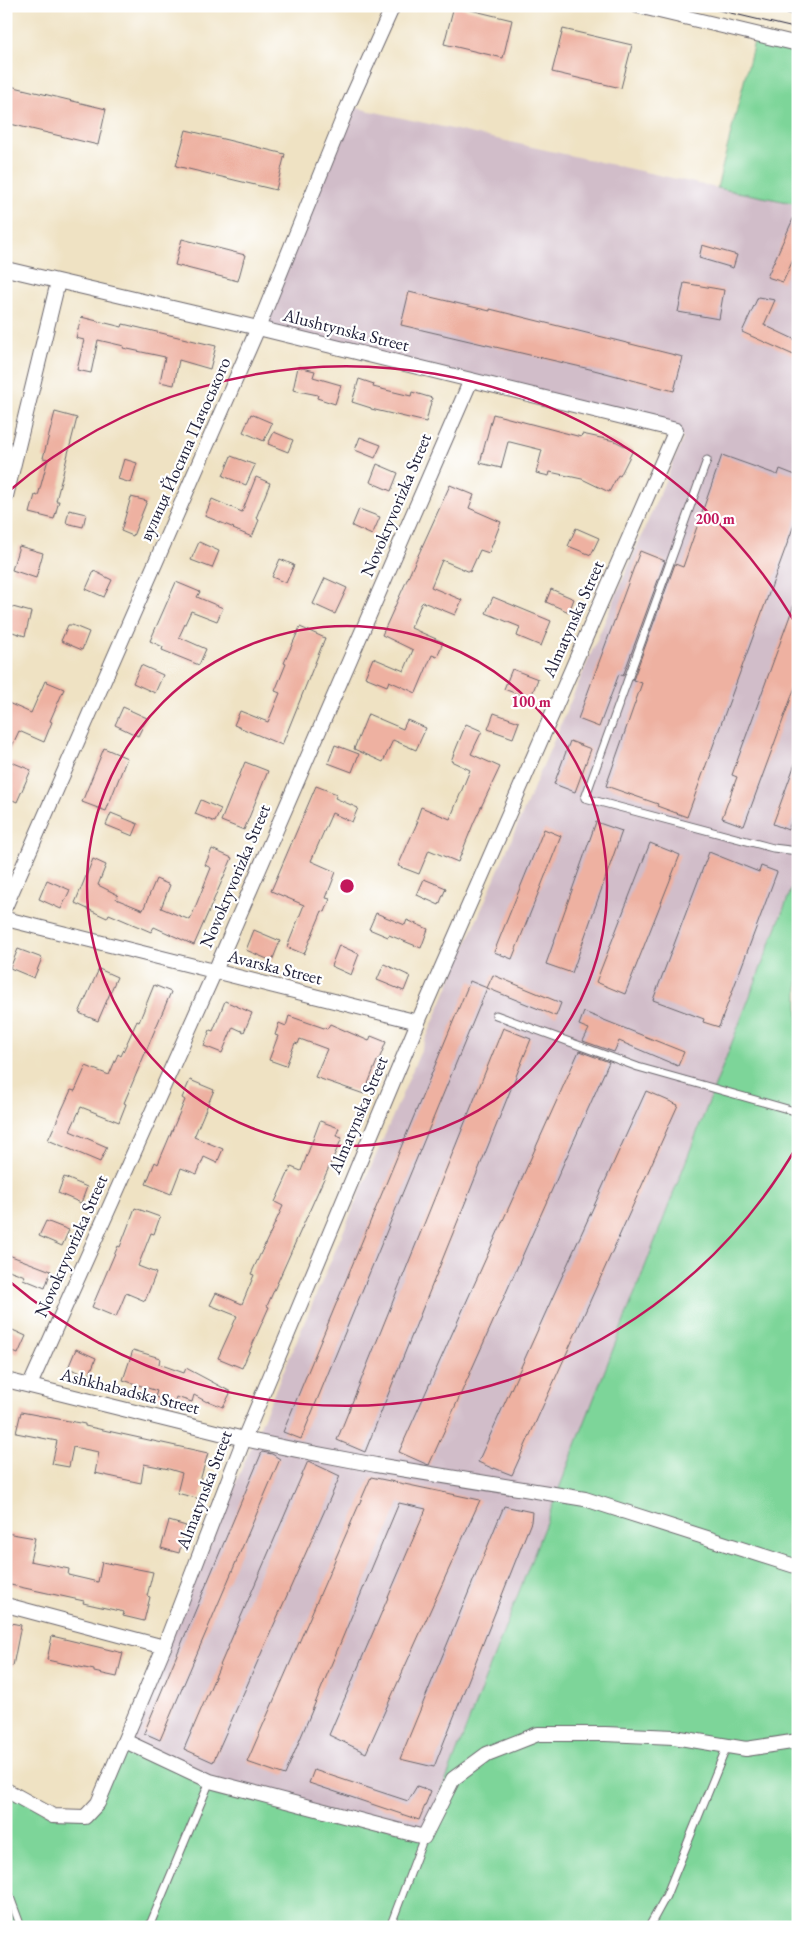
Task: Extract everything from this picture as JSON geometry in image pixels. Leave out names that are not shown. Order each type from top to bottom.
[{"type":"street","name":"вулиця Йосипа Пачоського","points":[[6,906],[258,328],[348,106],[393,6]]},
{"type":"street","points":[[638,6],[798,44]]},
{"type":"street","name":"Alushtynska Street","points":[[6,269],[258,328],[676,430]]},
{"type":"street","points":[[6,496],[58,282]]},
{"type":"street","name":"Novokryvorizka Street","points":[[30,1386],[214,971],[471,380]]},
{"type":"street","name":"Almatynska Street","points":[[6,1790],[53,1816],[84,1817],[98,1803],[164,1647],[244,1439],[418,1022],[676,430]]},
{"type":"street","name":"Avarska Street","points":[[6,919],[418,1022]]},
{"type":"street","name":"Ashkhabadska Street","points":[[6,1380],[244,1439],[376,1465],[585,1499],[798,1567]]},
{"type":"street","points":[[6,1605],[164,1647]]},
{"type":"street","points":[[125,1741],[210,1781],[424,1837],[453,1779],[487,1754],[538,1734],[674,1737],[746,1749],[798,1741]]},
{"type":"lane","points":[[707,460],[584,798],[773,848],[798,851]]},
{"type":"lane","points":[[496,1014],[638,1067],[798,1112]]},
{"type":"lane","points":[[649,1927],[666,1896],[727,1746]]},
{"type":"lane","points":[[149,1927],[210,1781]]},
{"type":"lane","points":[[390,1927],[424,1837]]},
{"type":"lane","points":[[6,1886],[21,1927]]},
{"type":"shaded area","points":[[348,106],[717,188],[798,204],[798,872],[424,1837],[221,1783],[125,1741],[683,439],[676,430],[258,328]]},
{"type":"green space","points":[[756,34],[798,44],[798,204],[717,188]]},
{"type":"green space","points":[[798,872],[798,1927],[6,1927],[6,1790],[53,1816],[85,1817],[125,1741],[210,1781],[424,1837]]},
{"type":"building","points":[[454,6],[512,20],[503,58],[444,44]]},
{"type":"building","points":[[563,29],[632,45],[621,88],[552,72]]},
{"type":"building","points":[[6,85],[106,109],[98,145],[6,123]]},
{"type":"building","points":[[186,130],[285,154],[276,190],[176,166]]},
{"type":"building","points":[[798,208],[798,249],[783,282],[767,277]]},
{"type":"building","points":[[182,239],[245,255],[238,281],[175,265]]},
{"type":"building","points":[[702,245],[737,255],[733,268],[699,258]]},
{"type":"building","points":[[684,283],[724,290],[719,319],[678,312]]},
{"type":"building","points":[[409,292],[490,311],[490,309],[683,357],[674,391],[594,370],[401,325]]},
{"type":"building","points":[[758,297],[775,300],[764,325],[798,341],[798,357],[742,332]]},
{"type":"building","points":[[81,317],[122,327],[123,324],[216,346],[210,369],[179,360],[174,385],[160,382],[165,357],[123,348],[124,346],[98,340],[91,373],[77,370],[84,340],[76,338]]},
{"type":"building","points":[[298,367],[315,371],[313,377],[341,385],[335,404],[317,398],[318,395],[293,390]]},
{"type":"building","points":[[359,379],[374,384],[373,387],[411,396],[412,392],[432,398],[426,422],[371,409],[352,402]]},
{"type":"building","points":[[55,412],[77,418],[56,501],[59,501],[54,519],[30,513],[35,495],[38,496],[48,459],[43,458]]},
{"type":"building","points":[[251,414],[272,423],[264,441],[243,432]]},
{"type":"building","points":[[493,414],[581,437],[582,434],[615,441],[633,450],[620,476],[618,475],[609,492],[582,479],[550,472],[549,476],[536,473],[542,450],[510,442],[508,442],[501,468],[480,463]]},
{"type":"building","points":[[274,432],[293,440],[288,452],[268,444]]},
{"type":"building","points":[[360,437],[381,445],[375,458],[355,450]]},
{"type":"building","points":[[722,455],[778,475],[780,469],[798,476],[798,514],[687,817],[657,806],[658,804],[606,786],[642,683],[633,680],[675,564],[683,567]]},
{"type":"building","points":[[231,456],[255,465],[246,485],[223,476]]},
{"type":"building","points":[[124,459],[137,463],[131,483],[118,479]]},
{"type":"building","points":[[377,464],[398,473],[391,491],[370,482]]},
{"type":"building","points":[[256,477],[270,483],[256,518],[259,520],[252,537],[205,516],[212,499],[242,512]]},
{"type":"building","points":[[450,485],[474,495],[469,508],[501,522],[489,553],[480,550],[470,572],[442,560],[431,587],[462,600],[455,615],[423,602],[421,604],[411,628],[443,642],[437,657],[432,655],[416,693],[389,681],[387,686],[365,677],[373,658],[404,671],[413,650],[382,635]]},
{"type":"building","points":[[131,497],[147,501],[133,536],[121,531]]},
{"type":"building","points":[[359,509],[380,517],[372,535],[352,526]]},
{"type":"building","points":[[69,510],[86,514],[83,527],[66,523]]},
{"type":"building","points":[[576,528],[599,538],[591,555],[568,546]]},
{"type":"building","points":[[199,542],[219,551],[212,568],[191,560]]},
{"type":"building","points":[[19,546],[43,553],[36,578],[12,570]]},
{"type":"building","points":[[640,551],[665,561],[623,676],[619,674],[599,727],[578,719]]},
{"type":"building","points":[[280,559],[294,565],[286,583],[272,577]]},
{"type":"building","points":[[94,571],[112,580],[104,597],[86,589]]},
{"type":"building","points":[[325,578],[347,588],[335,614],[313,604]]},
{"type":"building","points":[[176,582],[200,592],[197,597],[223,608],[217,621],[191,611],[179,637],[206,649],[199,665],[162,650],[163,647],[150,641]]},
{"type":"building","points":[[551,589],[574,599],[569,612],[546,602]]},
{"type":"building","points":[[493,597],[551,621],[541,646],[517,636],[520,627],[486,613]]},
{"type":"building","points":[[796,599],[798,599],[798,679],[744,826],[722,818],[737,777],[732,775]]},
{"type":"building","points":[[9,606],[31,612],[25,636],[6,630],[6,616]]},
{"type":"building","points":[[68,625],[89,632],[82,650],[61,641]]},
{"type":"building","points":[[300,627],[325,638],[282,745],[234,725],[240,711],[268,722],[280,693],[275,691],[286,664],[284,663]]},
{"type":"building","points":[[141,665],[163,675],[155,693],[133,683]]},
{"type":"building","points":[[512,669],[538,679],[530,699],[504,689]]},
{"type":"building","points":[[45,681],[64,689],[50,721],[52,722],[44,742],[19,731],[6,759],[6,702],[31,713]]},
{"type":"building","points":[[123,707],[147,718],[138,736],[115,725]]},
{"type":"building","points":[[494,713],[519,722],[513,738],[488,729]]},
{"type":"building","points":[[368,714],[403,729],[407,720],[426,728],[416,750],[393,740],[383,762],[354,749]]},
{"type":"building","points":[[466,724],[482,731],[471,754],[500,767],[474,822],[458,862],[429,850],[419,874],[398,866],[418,821],[416,821],[421,807],[450,819],[470,770],[451,761]]},
{"type":"building","points":[[570,741],[591,749],[575,792],[554,784]]},
{"type":"building","points":[[335,745],[359,754],[352,772],[328,763]]},
{"type":"building","points":[[104,748],[127,758],[106,811],[82,802]]},
{"type":"building","points":[[9,761],[31,770],[17,802],[6,797],[6,768]]},
{"type":"building","points":[[796,761],[798,761],[798,804],[788,830],[773,824]]},
{"type":"building","points":[[245,762],[268,771],[244,830],[221,821]]},
{"type":"building","points":[[316,786],[337,794],[335,798],[358,808],[352,822],[332,813],[311,861],[336,872],[326,898],[330,899],[325,912],[322,911],[304,954],[287,947],[304,905],[271,891]]},
{"type":"building","points":[[201,800],[221,809],[215,822],[195,814]]},
{"type":"building","points":[[111,813],[138,824],[133,836],[106,825]]},
{"type":"building","points":[[596,822],[622,831],[572,973],[546,964]]},
{"type":"building","points":[[544,829],[561,836],[512,959],[494,952]]},
{"type":"building","points":[[650,843],[680,855],[625,994],[596,982]]},
{"type":"building","points":[[212,849],[232,858],[194,945],[154,927],[151,932],[109,914],[107,918],[75,903],[93,859],[106,865],[98,885],[118,895],[116,899],[143,910],[156,879],[170,885],[161,908],[190,920],[211,868],[205,865]]},
{"type":"building","points":[[709,852],[759,872],[761,866],[777,872],[719,1027],[703,1022],[704,1019],[653,1000]]},
{"type":"building","points":[[424,879],[446,888],[439,905],[417,895]]},
{"type":"building","points":[[47,880],[70,890],[61,909],[39,899]]},
{"type":"building","points":[[376,913],[405,925],[407,920],[428,929],[421,948],[369,929]]},
{"type":"building","points":[[254,930],[280,941],[272,961],[246,950]]},
{"type":"building","points":[[339,945],[359,954],[351,975],[331,966]]},
{"type":"building","points":[[18,949],[42,958],[34,978],[10,968]]},
{"type":"building","points":[[384,964],[410,976],[404,991],[377,980]]},
{"type":"building","points":[[99,969],[117,977],[98,1021],[79,1013]]},
{"type":"building","points":[[493,975],[561,1003],[556,1016],[487,988]]},
{"type":"building","points":[[470,981],[487,988],[301,1439],[283,1432]]},
{"type":"building","points":[[154,985],[171,992],[124,1103],[126,1104],[119,1122],[81,1107],[70,1131],[107,1147],[100,1162],[48,1140],[71,1090],[75,1091],[86,1066],[109,1075],[118,1054],[121,1056],[137,1021],[139,1022]]},
{"type":"building","points":[[225,1001],[252,1013],[244,1032],[233,1027],[222,1053],[204,1046],[210,1030],[213,1031]]},
{"type":"building","points":[[584,1012],[684,1052],[678,1066],[619,1041],[614,1052],[583,1041],[589,1029],[579,1025]]},
{"type":"building","points":[[289,1016],[327,1029],[330,1024],[369,1041],[371,1036],[386,1042],[364,1094],[315,1077],[327,1049],[300,1039],[298,1044],[295,1043],[286,1066],[269,1060],[278,1036],[275,1035],[279,1023],[286,1026]]},
{"type":"building","points":[[503,1028],[531,1039],[365,1452],[337,1440]]},
{"type":"building","points":[[579,1051],[609,1062],[429,1465],[426,1464],[399,1452]]},
{"type":"building","points":[[190,1080],[214,1090],[194,1137],[223,1149],[217,1163],[204,1157],[197,1174],[181,1168],[171,1194],[146,1184],[155,1162],[158,1164],[185,1100],[182,1098]]},
{"type":"building","points":[[646,1091],[678,1105],[512,1475],[494,1469],[478,1462]]},
{"type":"building","points":[[320,1121],[339,1128],[336,1136],[342,1138],[267,1306],[269,1307],[242,1368],[218,1358],[237,1316],[210,1305],[216,1293],[242,1304],[254,1275],[251,1274],[283,1206],[275,1202],[291,1167],[301,1171]]},
{"type":"building","points":[[64,1177],[87,1187],[81,1203],[58,1193]]},
{"type":"building","points":[[135,1208],[160,1217],[154,1234],[151,1233],[138,1266],[156,1273],[145,1301],[126,1293],[116,1317],[92,1307],[118,1246],[120,1247]]},
{"type":"building","points":[[46,1221],[69,1230],[62,1246],[39,1236]]},
{"type":"building","points":[[6,1254],[51,1271],[45,1288],[23,1279],[25,1276],[6,1269]]},
{"type":"building","points":[[6,1327],[26,1336],[18,1354],[6,1349]]},
{"type":"building","points":[[76,1349],[96,1358],[89,1376],[68,1368]]},
{"type":"building","points":[[133,1350],[160,1358],[159,1364],[184,1373],[186,1368],[231,1392],[223,1407],[194,1395],[192,1402],[176,1397],[174,1404],[155,1397],[157,1391],[123,1380]]},
{"type":"building","points":[[21,1412],[85,1424],[85,1426],[208,1453],[199,1484],[203,1485],[200,1499],[177,1493],[182,1473],[169,1469],[144,1464],[141,1483],[95,1473],[99,1452],[73,1447],[69,1467],[52,1464],[57,1441],[16,1433]]},
{"type":"building","points":[[262,1452],[272,1454],[280,1459],[160,1740],[144,1733]]},
{"type":"building","points":[[308,1461],[340,1476],[213,1762],[184,1749]]},
{"type":"building","points":[[371,1477],[480,1500],[366,1753],[329,1735],[426,1509],[399,1503],[285,1775],[247,1762]]},
{"type":"building","points":[[504,1506],[532,1512],[531,1522],[434,1767],[400,1759]]},
{"type":"building","points":[[169,1521],[186,1526],[179,1553],[161,1548]]},
{"type":"building","points":[[6,1533],[35,1538],[30,1561],[69,1569],[68,1575],[98,1582],[102,1562],[153,1572],[147,1596],[150,1597],[144,1621],[123,1616],[124,1612],[83,1603],[84,1601],[6,1584]]},
{"type":"building","points":[[6,1622],[21,1625],[13,1666],[6,1665]]},
{"type":"building","points":[[52,1636],[123,1653],[117,1677],[47,1660]]},
{"type":"building","points":[[314,1770],[408,1801],[417,1786],[431,1791],[419,1820],[309,1783]]},
{"type":"tram line","points":[[701,6],[798,29]]},
{"type":"tram line","points":[[759,6],[798,16]]}]
